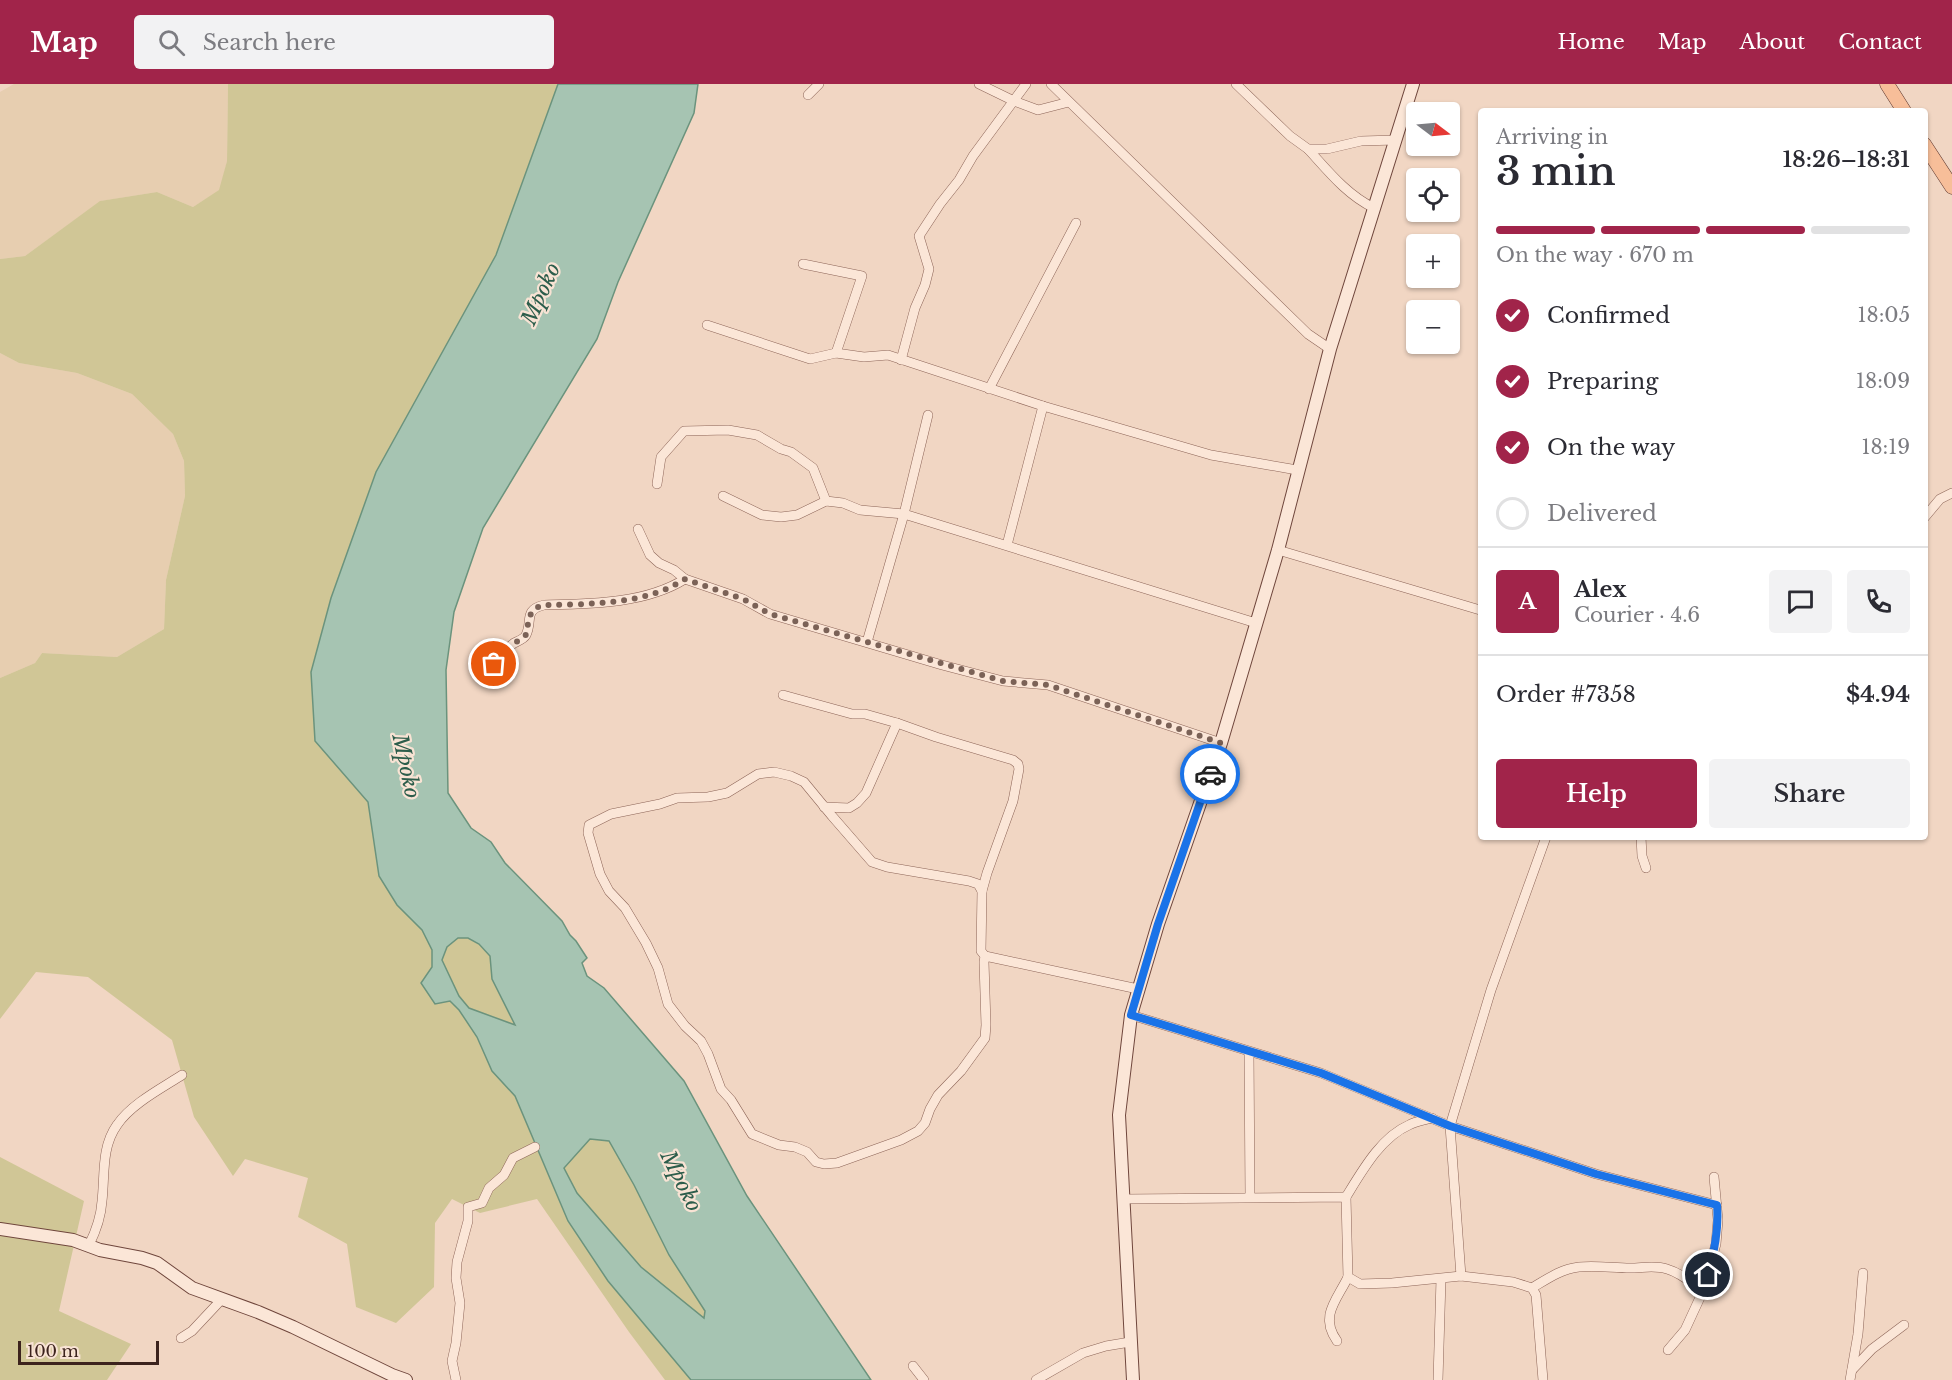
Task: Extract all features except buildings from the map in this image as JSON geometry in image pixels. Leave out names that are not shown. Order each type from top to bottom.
[{"type":"main road","points":[[1887,84],[1902,108]]},
{"type":"main road","points":[[1928,150],[1952,187]]},
{"type":"street","points":[[808,95],[819,84]]},
{"type":"street","points":[[979,84],[1038,110],[1069,102]]},
{"type":"street","points":[[901,360],[928,269],[919,236],[959,180],[973,156],[1026,84]]},
{"type":"street","points":[[1052,84],[1308,334],[1330,349]]},
{"type":"street","points":[[1236,84],[1290,136],[1308,149],[1349,192],[1374,208]]},
{"type":"street","points":[[1133,1380],[1119,1115],[1131,1015],[1173,880],[1221,743],[1278,550],[1330,349],[1413,84]]},
{"type":"street","points":[[1308,149],[1327,149],[1361,141],[1396,140]]},
{"type":"street","points":[[989,388],[1076,223]]},
{"type":"street","points":[[803,264],[862,276],[836,353]]},
{"type":"street","points":[[707,326],[810,359],[836,353],[864,357],[888,356],[1043,406],[1211,454],[1297,470]]},
{"type":"street","points":[[1007,545],[1043,406]]},
{"type":"street","points":[[867,642],[904,514],[928,415]]},
{"type":"street","points":[[657,484],[661,457],[684,431],[728,430],[757,435],[813,468],[826,501]]},
{"type":"street","points":[[1928,513],[1940,499],[1952,493]]},
{"type":"street","points":[[723,496],[762,515],[782,517],[797,515],[826,501],[843,503],[860,510],[904,514],[1256,623]]},
{"type":"street","points":[[638,529],[650,555],[659,563],[674,570],[685,579],[743,599],[770,614],[1003,681],[1048,685],[1221,743]]},
{"type":"street","points":[[1278,550],[1478,609]]},
{"type":"street","points":[[494,664],[507,649],[527,634],[531,613],[536,607],[641,597],[672,587],[685,579]]},
{"type":"street","points":[[783,694],[852,714],[865,714],[897,723],[1013,760],[1018,764],[1013,801],[982,891],[981,951],[985,956],[1138,989]]},
{"type":"street","points":[[824,807],[849,808],[858,803],[866,793],[897,723]]},
{"type":"street","points":[[982,891],[978,885],[969,881],[886,867],[872,861],[804,782],[774,772],[758,774],[727,793],[708,797],[677,798],[660,804],[611,814],[589,825],[588,833],[600,874],[609,891],[625,908],[646,943],[658,968],[668,1004],[685,1026],[701,1041],[721,1089],[731,1100],[752,1134],[779,1145],[795,1147],[807,1152],[816,1162],[837,1163],[902,1140],[918,1131],[925,1123],[938,1095],[961,1071],[985,1038],[985,956]]},
{"type":"street","points":[[1461,1276],[1450,1126],[1491,990],[1545,840]]},
{"type":"street","points":[[1641,840],[1642,856],[1646,868]]},
{"type":"street","points":[[1131,1015],[1321,1073],[1450,1126],[1596,1174],[1717,1205]]},
{"type":"street","points":[[1249,1052],[1250,1197]]},
{"type":"street","points":[[89,1245],[96,1230],[102,1203],[104,1161],[117,1125],[138,1104],[182,1075]]},
{"type":"street","points":[[1337,1341],[1330,1333],[1329,1316],[1332,1305],[1348,1277],[1346,1197],[1367,1162],[1380,1148],[1408,1125],[1432,1118]]},
{"type":"street","points":[[456,1380],[452,1361],[456,1343],[459,1303],[457,1262],[468,1221],[468,1207],[482,1203],[489,1188],[504,1175],[513,1158],[535,1147]]},
{"type":"street","points":[[1668,1350],[1685,1330],[1703,1291],[1716,1244],[1718,1220],[1714,1177]]},
{"type":"street","points":[[1123,1199],[1346,1197]]},
{"type":"street","points":[[0,1229],[73,1240],[106,1251],[157,1263],[192,1288],[293,1327],[391,1378],[406,1380]]},
{"type":"street","points":[[1532,1288],[1557,1274],[1580,1266],[1634,1268],[1650,1266],[1667,1269],[1682,1276],[1703,1291]]},
{"type":"street","points":[[1850,1380],[1858,1334],[1863,1273]]},
{"type":"street","points":[[1348,1277],[1360,1284],[1461,1276],[1513,1282],[1532,1288],[1536,1295],[1543,1380]]},
{"type":"street","points":[[1438,1380],[1441,1279]]},
{"type":"street","points":[[181,1338],[192,1331],[222,1299]]},
{"type":"street","points":[[1852,1370],[1872,1348],[1904,1325]]},
{"type":"street","points":[[1036,1380],[1083,1353],[1130,1342]]},
{"type":"street","points":[[913,1366],[924,1380]]},
{"type":"shaded area","points":[[14,84],[228,84],[227,161],[220,190],[193,207],[157,192],[101,201],[25,256],[0,259],[0,92]]},
{"type":"shaded area","points":[[228,84],[558,84],[496,255],[376,472],[331,598],[311,672],[315,741],[368,802],[379,876],[397,905],[422,930],[432,950],[432,967],[450,1001],[459,1010],[477,1037],[492,1071],[515,1096],[568,1221],[608,1281],[691,1380],[665,1380],[537,1199],[480,1213],[452,1199],[435,1223],[434,1287],[396,1323],[356,1307],[347,1244],[298,1217],[308,1178],[245,1159],[233,1176],[194,1117],[172,1040],[88,977],[36,972],[0,1019],[0,678],[35,663],[42,653],[117,657],[164,629],[166,580],[185,496],[184,461],[173,434],[132,394],[77,373],[19,363],[0,353],[0,259],[25,256],[100,201],[157,192],[193,207],[219,190],[227,161]]},
{"type":"shaded area","points":[[0,353],[19,363],[77,373],[132,394],[173,434],[184,461],[185,496],[166,580],[164,629],[117,657],[42,653],[35,663],[0,678]]},
{"type":"shaded area","points":[[457,938],[468,938],[479,944],[490,956],[492,979],[515,1025],[469,1008],[459,996],[442,960],[447,947]]},
{"type":"shaded area","points":[[590,1139],[609,1141],[669,1255],[705,1311],[704,1319],[641,1267],[577,1193],[564,1168]]},
{"type":"shaded area","points":[[0,1157],[84,1201],[59,1311],[131,1344],[107,1380],[0,1380]]},
{"type":"water","name":"Mpoko","points":[[558,84],[698,84],[694,113],[618,282],[597,339],[483,528],[454,612],[446,670],[448,793],[471,828],[491,842],[505,863],[562,921],[587,958],[582,963],[587,976],[604,988],[684,1081],[747,1196],[871,1380],[691,1380],[608,1281],[568,1221],[515,1096],[492,1071],[477,1037],[459,1010],[450,1001],[435,1004],[421,983],[432,967],[432,950],[422,930],[397,905],[379,876],[368,802],[315,741],[311,672],[331,598],[376,472],[496,255]],"holes":[[[458,938],[468,938],[479,944],[490,956],[492,979],[515,1025],[469,1008],[459,996],[442,960],[447,947]],[[590,1139],[609,1141],[669,1255],[705,1311],[704,1318],[641,1267],[577,1193],[564,1168]]]},
{"type":"way so far","points":[[494,664],[507,649],[527,634],[531,613],[536,607],[641,597],[672,587],[685,579],[743,599],[770,614],[1003,681],[1048,685],[1221,743],[1210,774]]},
{"type":"route","points":[[1210,774],[1158,924],[1131,1015],[1321,1073],[1450,1126],[1596,1174],[1717,1205],[1716,1244],[1708,1275]]}]
